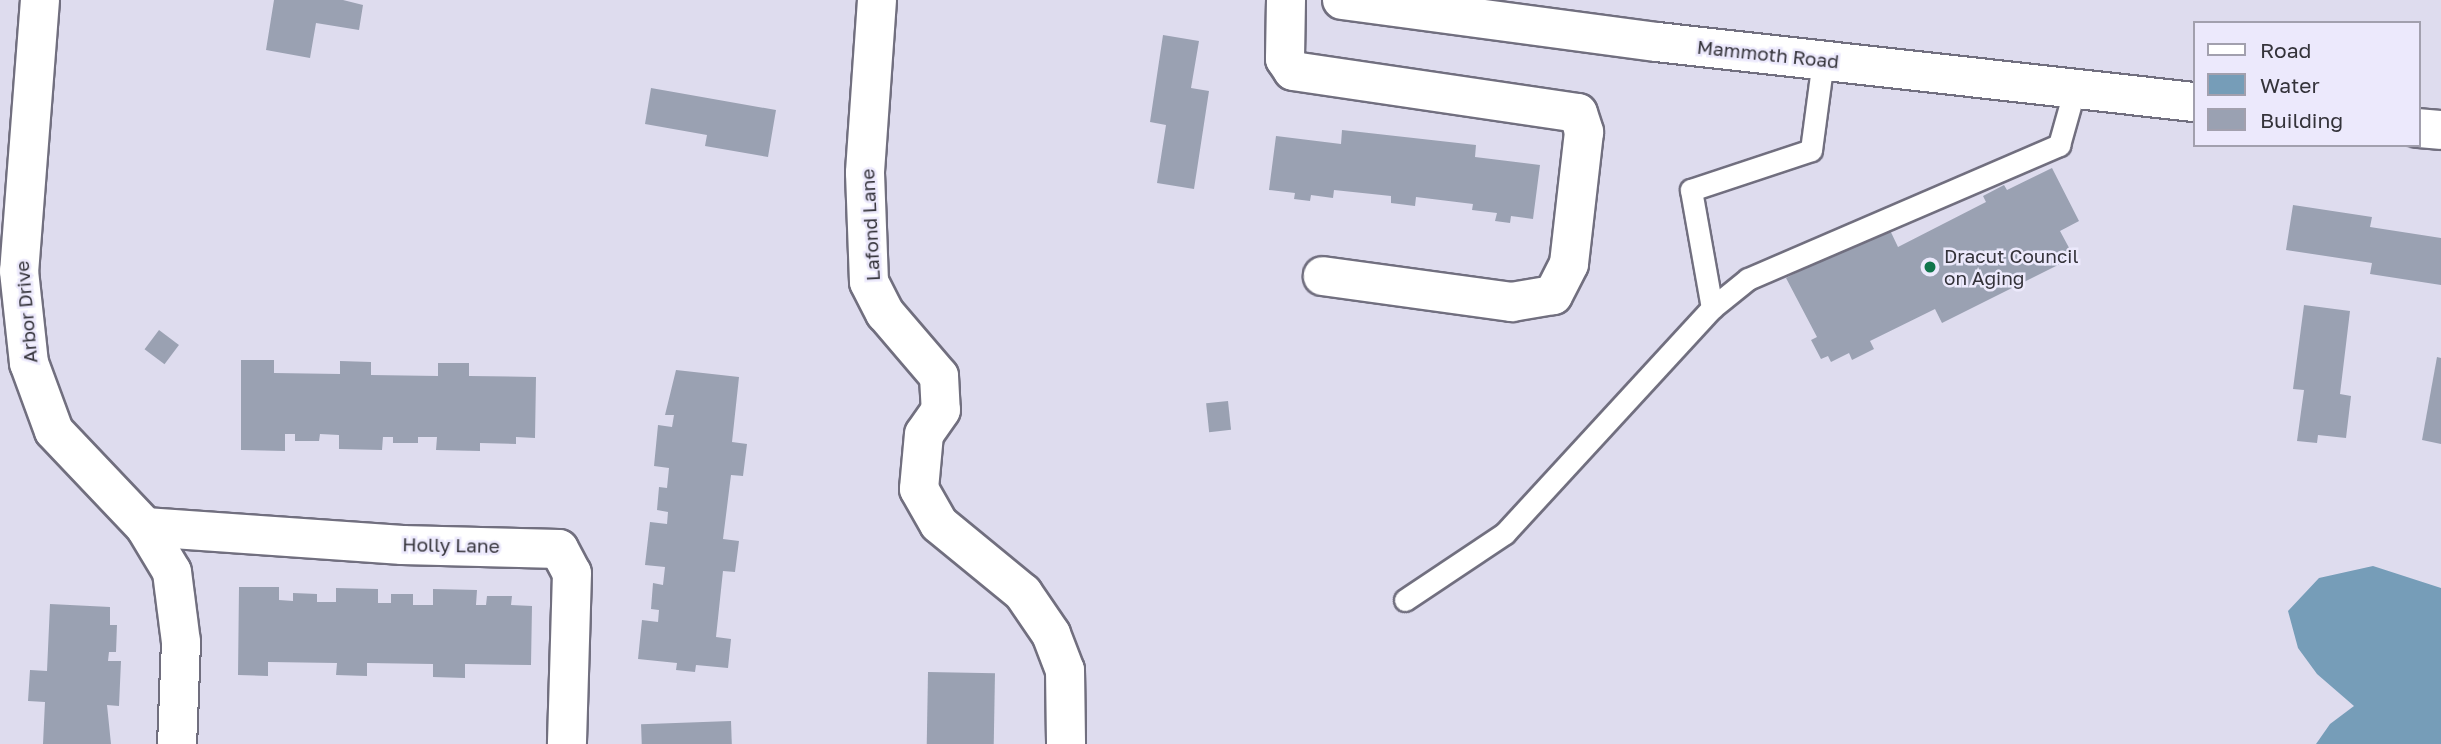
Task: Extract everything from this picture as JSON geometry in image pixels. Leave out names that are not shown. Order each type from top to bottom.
[{"type":"street","name":"Arbor Drive","points":[[40,0],[19,271],[29,363],[54,431],[145,527],[172,572],[181,642],[177,744]]},
{"type":"street","name":"Lafond Lane","points":[[877,0],[865,173],[869,282],[885,313],[939,376],[941,410],[924,434],[919,489],[939,524],[1023,593],[1051,634],[1065,670],[1066,744]]},
{"type":"street","points":[[1286,0],[1285,60],[1293,71],[1578,113],[1584,132],[1569,264],[1553,295],[1511,302],[1323,276]]},
{"type":"street","name":"Mammoth Road","points":[[1342,0],[1824,60],[2192,102]]},
{"type":"street","points":[[2420,128],[2441,130]]},
{"type":"street","name":"Holly Lane","points":[[145,527],[402,545],[559,549],[572,573],[567,744]]},
{"type":"lane","points":[[1712,308],[1692,190],[1811,150],[1824,60]]},
{"type":"lane","points":[[1405,600],[1505,533],[1712,308],[1748,279],[2059,145],[2075,88]]},
{"type":"water","points":[[2373,566],[2441,588],[2441,744],[2316,744],[2330,724],[2354,706],[2317,674],[2298,648],[2288,611],[2319,578]]},
{"type":"building","points":[[274,0],[343,0],[363,5],[359,30],[316,23],[310,58],[266,50]]},
{"type":"building","points":[[1163,35],[1199,41],[1191,88],[1209,91],[1194,189],[1157,183],[1166,125],[1150,122]]},
{"type":"building","points":[[651,88],[776,110],[768,157],[705,146],[707,135],[645,124]]},
{"type":"building","points":[[1342,130],[1476,145],[1475,157],[1540,165],[1533,219],[1511,216],[1510,223],[1495,221],[1497,213],[1472,210],[1473,204],[1416,197],[1415,206],[1391,203],[1391,196],[1334,190],[1333,198],[1311,195],[1310,201],[1294,199],[1295,193],[1269,190],[1276,136],[1341,144]]},
{"type":"building","name":"Dracut Council on Aging","points":[[2052,168],[2079,221],[2060,231],[2074,257],[1942,323],[1935,309],[1870,341],[1874,349],[1852,360],[1849,353],[1831,362],[1828,356],[1821,359],[1811,340],[1817,337],[1786,278],[1888,226],[1898,247],[1986,202],[1983,196],[2004,185],[2007,190]]},
{"type":"building","points":[[2293,205],[2372,217],[2370,227],[2441,238],[2441,285],[2370,274],[2372,263],[2286,250]]},
{"type":"building","points":[[2304,305],[2350,311],[2340,394],[2351,396],[2346,438],[2318,435],[2317,443],[2297,441],[2304,390],[2293,389]]},
{"type":"building","points":[[159,330],[179,345],[165,364],[145,349]]},
{"type":"building","points":[[2437,357],[2441,358],[2441,444],[2422,440]]},
{"type":"building","points":[[241,360],[274,360],[274,373],[340,374],[340,361],[371,362],[371,375],[438,376],[438,363],[469,363],[469,376],[536,377],[535,438],[516,437],[516,444],[480,443],[480,451],[436,450],[437,437],[418,437],[418,443],[393,443],[393,437],[383,437],[382,450],[339,449],[339,435],[320,434],[319,441],[295,441],[295,434],[285,434],[285,451],[241,450]]},
{"type":"building","points":[[676,370],[739,377],[732,442],[747,444],[743,476],[731,475],[723,539],[739,541],[735,572],[723,571],[716,637],[731,639],[728,668],[696,665],[695,672],[676,670],[677,663],[638,659],[642,620],[658,622],[659,610],[651,609],[653,583],[663,585],[665,567],[645,565],[650,522],[667,524],[668,512],[657,510],[659,487],[667,488],[669,468],[654,466],[658,425],[672,427],[674,415],[665,415]]},
{"type":"building","points":[[1228,401],[1231,430],[1209,432],[1206,403]]},
{"type":"building","points":[[239,587],[279,587],[279,600],[293,601],[293,593],[317,594],[317,602],[336,602],[336,588],[378,589],[378,603],[391,603],[391,594],[413,594],[413,605],[433,605],[433,589],[477,590],[476,605],[486,605],[487,596],[512,596],[511,605],[532,606],[531,665],[465,664],[465,678],[433,677],[433,664],[367,663],[367,676],[336,675],[337,663],[268,662],[268,676],[238,675]]},
{"type":"building","points":[[50,604],[110,607],[110,625],[117,625],[116,652],[109,652],[108,661],[121,661],[119,706],[107,705],[111,744],[43,744],[45,702],[28,701],[30,670],[47,671]]},
{"type":"building","points":[[928,672],[995,673],[994,744],[927,744]]},
{"type":"building","points":[[731,721],[732,744],[642,744],[641,724]]},
{"type":"place","name":"Dracut Council on Aging","points":[[1930,267]]}]
